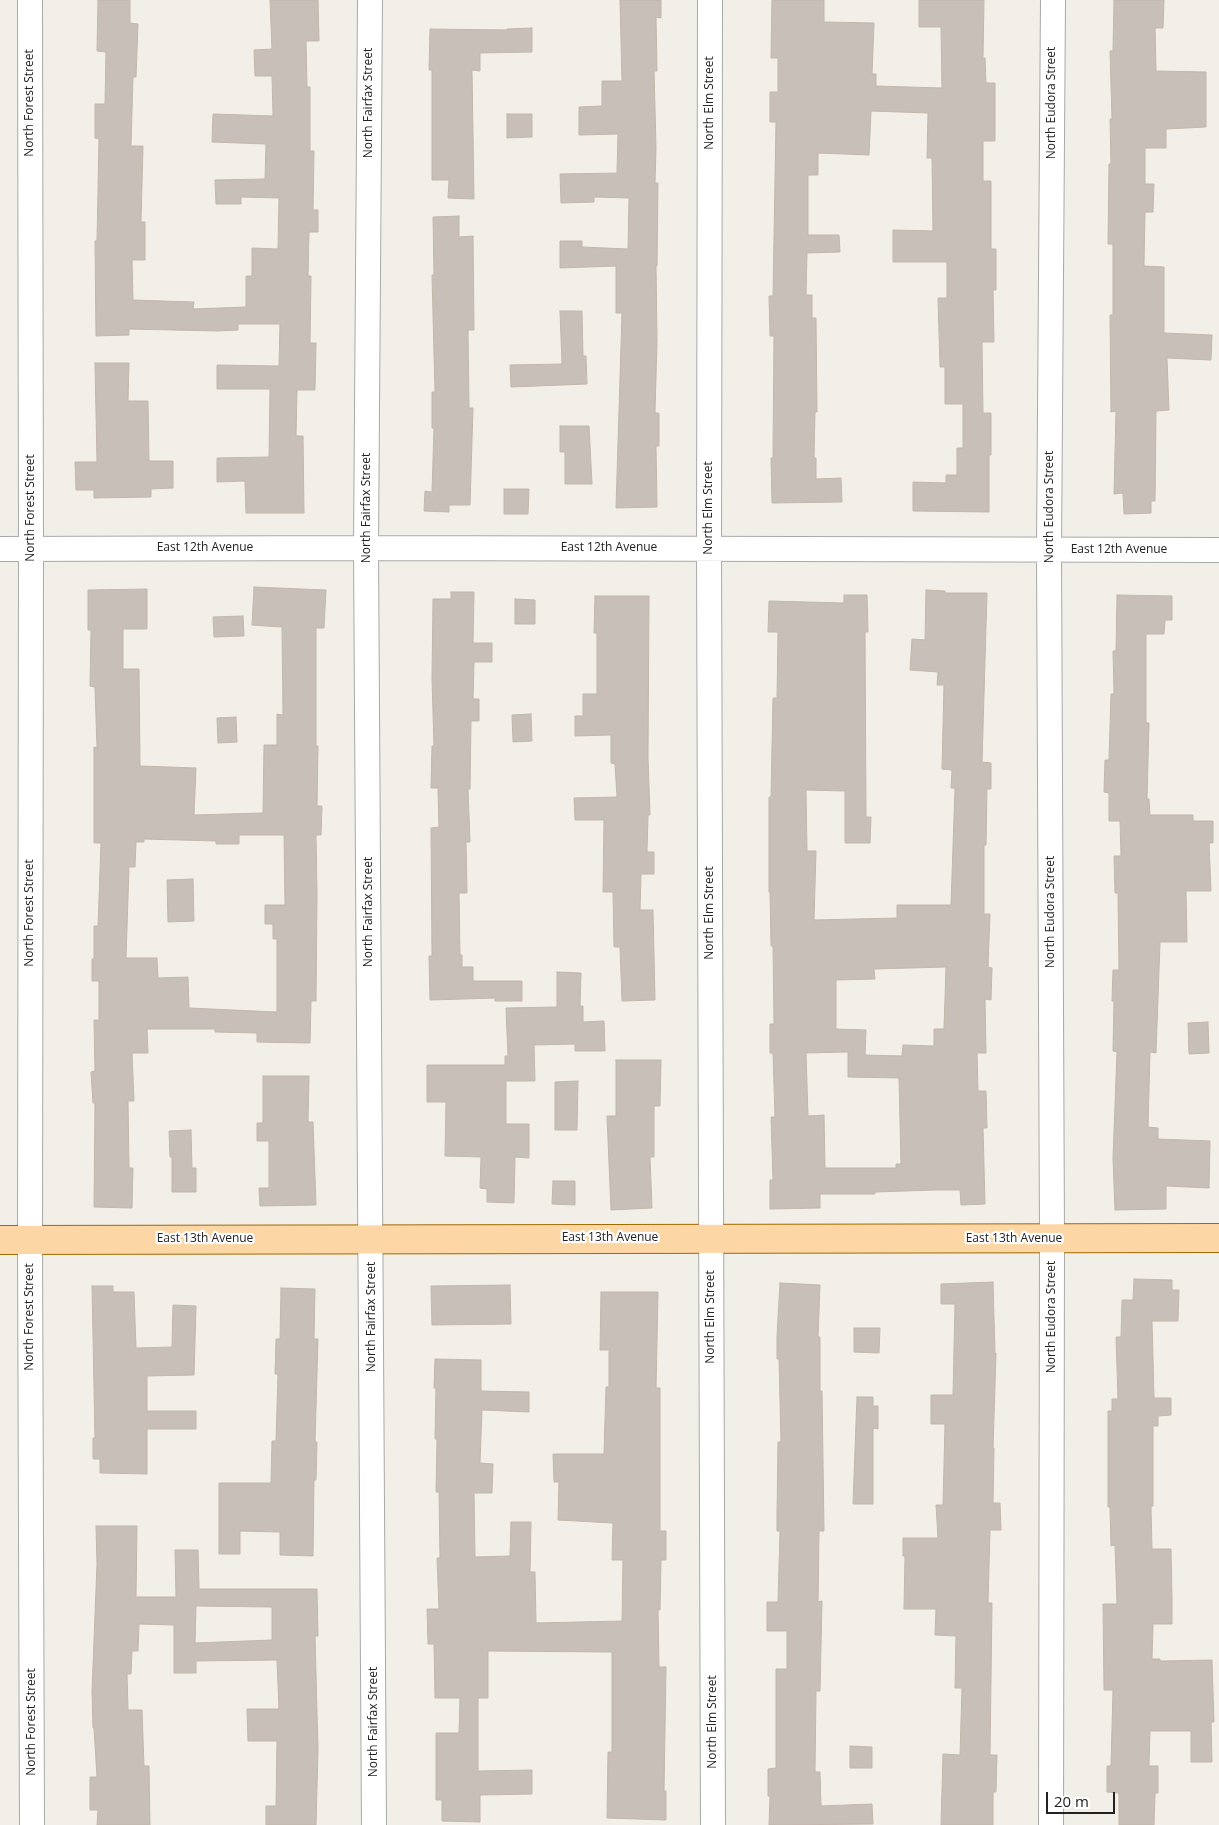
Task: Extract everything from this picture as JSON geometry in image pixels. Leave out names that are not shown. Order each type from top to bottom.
[{"type":"main road","name":"East 13th Avenue","points":[[0,1240],[1219,1238]]},
{"type":"street","name":"North Forest Street","points":[[30,0],[32,1825]]},
{"type":"street","name":"North Fairfax Street","points":[[370,0],[366,548],[372,1238],[374,1825]]},
{"type":"street","name":"North Elm Street","points":[[710,0],[709,548],[713,1825]]},
{"type":"street","name":"North Eudora Street","points":[[1051,1825],[1052,1239],[1049,550],[1053,0]]},
{"type":"street","name":"East 12th Avenue","points":[[0,549],[709,548],[1219,550]]},
{"type":"building","points":[[98,0],[130,0],[130,23],[138,24],[136,77],[133,77],[131,146],[143,146],[141,222],[145,222],[145,260],[132,260],[133,300],[194,302],[193,309],[246,307],[246,276],[252,276],[252,248],[278,249],[279,198],[241,197],[241,204],[216,204],[215,180],[265,179],[266,144],[212,142],[213,114],[273,116],[272,76],[255,76],[254,50],[272,49],[270,0],[318,0],[319,41],[306,41],[307,87],[310,87],[310,151],[314,151],[313,210],[318,210],[318,232],[309,232],[308,276],[311,276],[310,343],[316,343],[315,390],[297,390],[296,436],[303,436],[304,513],[246,513],[245,481],[217,482],[217,458],[269,457],[270,389],[217,389],[217,365],[279,366],[280,324],[238,324],[238,330],[218,331],[129,329],[129,335],[96,336],[95,241],[97,241],[99,139],[95,138],[95,104],[105,104],[106,52],[97,51]]},
{"type":"building","points":[[620,0],[661,0],[661,18],[656,17],[657,71],[654,71],[655,183],[658,183],[655,413],[659,413],[659,446],[656,446],[657,507],[616,508],[622,313],[616,313],[616,266],[560,268],[560,241],[582,241],[582,247],[628,249],[629,198],[594,197],[594,202],[561,203],[560,174],[617,173],[618,134],[579,135],[579,107],[602,106],[602,81],[622,81]]},
{"type":"building","points":[[772,0],[824,0],[824,22],[874,23],[872,74],[876,74],[876,86],[942,88],[941,27],[919,27],[919,0],[984,0],[983,58],[985,58],[986,83],[995,83],[995,141],[983,141],[983,181],[991,181],[991,249],[996,249],[996,290],[993,290],[994,342],[982,342],[983,413],[991,413],[989,512],[913,511],[913,482],[946,483],[946,475],[957,475],[957,448],[963,448],[963,404],[945,404],[945,367],[940,367],[938,298],[947,298],[947,262],[893,262],[893,230],[933,231],[932,158],[927,158],[928,113],[871,111],[869,155],[818,153],[818,175],[808,175],[808,235],[839,235],[840,252],[807,253],[806,295],[812,295],[812,318],[816,318],[817,412],[815,412],[814,458],[816,458],[816,479],[841,478],[842,502],[772,503],[771,458],[773,458],[774,336],[770,336],[769,296],[773,296],[776,122],[770,122],[770,92],[778,92],[778,58],[771,58]]},
{"type":"building","points":[[1114,0],[1164,0],[1163,28],[1155,28],[1156,71],[1206,72],[1206,127],[1166,129],[1166,148],[1145,148],[1145,184],[1154,184],[1153,212],[1145,212],[1144,266],[1164,267],[1164,333],[1212,335],[1211,360],[1167,358],[1169,410],[1156,411],[1155,501],[1151,501],[1151,513],[1124,514],[1123,493],[1114,494],[1116,411],[1111,412],[1110,315],[1113,315],[1113,244],[1108,244],[1109,164],[1111,164],[1110,119],[1112,119],[1110,51],[1113,51]]},
{"type":"building","points":[[532,28],[532,52],[480,53],[480,71],[472,70],[474,199],[448,198],[449,180],[432,180],[432,70],[429,70],[430,29],[507,30]]},
{"type":"building","points":[[507,114],[532,114],[532,137],[507,138]]},
{"type":"building","points":[[459,216],[459,237],[473,236],[474,330],[468,330],[469,408],[473,408],[470,505],[449,505],[449,512],[424,511],[425,491],[432,492],[434,428],[432,428],[432,392],[435,392],[432,275],[434,275],[433,217]]},
{"type":"building","points":[[560,311],[582,311],[583,356],[586,356],[587,384],[511,387],[510,365],[562,364]]},
{"type":"building","points":[[95,363],[129,363],[128,401],[148,401],[149,461],[173,461],[173,488],[151,489],[151,497],[94,498],[94,490],[76,490],[75,462],[97,462]]},
{"type":"building","points":[[560,426],[589,426],[592,484],[565,484],[565,452],[560,452]]},
{"type":"building","points":[[504,489],[529,489],[528,514],[504,514]]},
{"type":"building","points":[[254,587],[326,590],[324,628],[316,628],[317,806],[322,806],[321,835],[316,835],[316,1001],[311,1001],[310,1043],[257,1042],[257,1033],[215,1032],[215,1029],[147,1029],[148,1053],[132,1053],[134,1101],[128,1101],[129,1168],[133,1168],[132,1208],[94,1207],[95,1103],[93,1103],[91,1072],[95,1071],[94,1020],[99,1020],[99,981],[92,981],[92,959],[94,959],[94,926],[98,926],[101,843],[94,843],[94,747],[97,748],[95,687],[90,686],[91,630],[88,630],[88,590],[147,589],[147,629],[123,629],[123,669],[139,669],[140,766],[196,768],[194,815],[263,813],[264,745],[277,745],[277,714],[283,715],[282,627],[252,625]],"holes":[[[239,835],[284,835],[285,905],[265,905],[265,924],[273,924],[273,939],[277,939],[277,1012],[189,1008],[188,977],[158,978],[157,958],[126,958],[129,867],[135,867],[136,842],[144,842],[144,839],[216,841],[216,844],[239,844]]]},
{"type":"building","points":[[926,590],[945,591],[945,593],[987,593],[982,762],[991,763],[991,789],[987,789],[986,845],[984,845],[984,914],[990,914],[988,967],[992,968],[991,1000],[985,999],[986,1053],[977,1053],[978,1091],[986,1091],[987,1128],[983,1128],[985,1204],[961,1205],[960,1190],[935,1190],[875,1192],[875,1194],[820,1194],[820,1208],[770,1209],[770,1180],[773,1180],[771,1117],[775,1117],[773,1053],[770,1053],[770,1024],[774,1024],[773,946],[771,946],[769,892],[769,797],[771,797],[773,698],[777,698],[778,632],[768,632],[769,601],[844,603],[844,595],[867,595],[868,632],[865,632],[866,817],[871,817],[870,843],[845,843],[845,791],[806,790],[807,851],[816,851],[814,920],[897,918],[897,905],[951,905],[955,788],[951,788],[952,770],[942,769],[944,685],[937,685],[938,672],[910,670],[912,639],[925,640]],"holes":[[[946,967],[944,1029],[934,1029],[934,1046],[903,1045],[902,1056],[865,1055],[866,1030],[836,1029],[836,980],[875,979],[874,969]],[[848,1052],[848,1077],[899,1078],[901,1164],[896,1164],[896,1168],[825,1168],[824,1115],[808,1116],[806,1053]]]},
{"type":"building","points":[[451,592],[474,592],[473,643],[492,643],[492,662],[474,662],[473,699],[479,699],[479,721],[471,721],[470,789],[468,789],[470,842],[466,842],[467,893],[459,893],[460,955],[462,955],[462,967],[473,967],[473,981],[522,981],[522,1001],[495,1001],[495,998],[430,1000],[429,956],[432,956],[431,828],[439,827],[438,788],[431,788],[432,746],[434,746],[432,679],[433,599],[451,599]]},
{"type":"building","points":[[1117,595],[1172,596],[1172,620],[1165,620],[1164,634],[1146,634],[1146,723],[1149,723],[1147,799],[1149,799],[1150,815],[1193,815],[1193,821],[1213,821],[1213,843],[1209,843],[1211,891],[1186,891],[1187,942],[1160,942],[1156,1053],[1150,1052],[1148,1127],[1158,1128],[1158,1139],[1210,1141],[1209,1188],[1166,1186],[1166,1209],[1115,1210],[1113,1158],[1117,1052],[1113,1051],[1114,1001],[1112,1001],[1113,970],[1119,970],[1118,893],[1115,893],[1114,856],[1121,856],[1120,821],[1109,821],[1109,793],[1104,792],[1105,760],[1109,760],[1111,694],[1114,694],[1113,651],[1116,651]]},
{"type":"building","points":[[595,596],[649,596],[648,758],[650,815],[648,815],[647,852],[654,852],[654,874],[641,874],[640,910],[653,910],[655,1000],[622,1001],[620,947],[614,947],[613,892],[603,892],[604,820],[575,820],[574,798],[617,797],[615,764],[611,763],[611,735],[575,736],[575,716],[583,716],[583,694],[597,694],[597,633],[594,633]]},
{"type":"building","points":[[515,599],[535,600],[535,624],[515,624]]},
{"type":"building","points":[[243,616],[244,636],[214,637],[213,617]]},
{"type":"building","points":[[531,714],[532,741],[513,742],[512,715]]},
{"type":"building","points":[[236,717],[237,742],[218,743],[217,718]]},
{"type":"building","points":[[193,879],[194,921],[168,922],[167,880]]},
{"type":"building","points":[[557,972],[581,973],[580,1006],[583,1006],[583,1022],[604,1021],[605,1051],[575,1051],[575,1044],[534,1045],[535,1081],[506,1081],[506,1124],[529,1124],[529,1158],[515,1157],[514,1203],[487,1202],[487,1189],[480,1188],[481,1157],[445,1156],[446,1102],[427,1102],[427,1065],[505,1065],[505,1056],[508,1056],[506,1008],[557,1007]]},
{"type":"building","points":[[1208,1022],[1209,1053],[1189,1054],[1188,1023]]},
{"type":"building","points":[[616,1060],[661,1060],[660,1106],[654,1106],[654,1157],[650,1157],[652,1208],[611,1210],[607,1116],[616,1116]]},
{"type":"building","points":[[263,1076],[309,1076],[308,1122],[313,1122],[316,1205],[260,1206],[259,1188],[269,1188],[269,1141],[257,1141],[257,1123],[263,1123]]},
{"type":"building","points":[[578,1081],[577,1130],[555,1130],[555,1082]]},
{"type":"building","points":[[191,1130],[192,1168],[196,1168],[196,1192],[172,1192],[172,1157],[170,1157],[169,1131]]},
{"type":"building","points":[[553,1181],[575,1181],[575,1205],[552,1204]]},
{"type":"building","points":[[1134,1279],[1172,1280],[1172,1290],[1179,1290],[1178,1321],[1152,1321],[1154,1398],[1171,1398],[1171,1415],[1158,1416],[1158,1426],[1153,1426],[1152,1549],[1171,1549],[1172,1624],[1153,1624],[1152,1659],[1160,1659],[1160,1661],[1212,1660],[1214,1722],[1211,1722],[1212,1762],[1191,1762],[1191,1731],[1150,1731],[1149,1766],[1158,1766],[1158,1793],[1155,1793],[1154,1825],[1119,1825],[1119,1793],[1107,1792],[1107,1766],[1111,1766],[1113,1690],[1104,1690],[1103,1604],[1117,1604],[1115,1545],[1111,1546],[1110,1507],[1108,1507],[1108,1411],[1112,1411],[1112,1399],[1118,1399],[1116,1337],[1121,1337],[1122,1300],[1133,1300]]},
{"type":"building","points":[[993,1282],[996,1353],[993,1503],[1000,1503],[1001,1530],[990,1530],[988,1603],[992,1603],[990,1755],[997,1755],[996,1792],[993,1792],[993,1825],[941,1825],[943,1754],[960,1755],[962,1688],[955,1688],[956,1636],[935,1635],[936,1609],[904,1609],[905,1556],[903,1556],[903,1538],[938,1538],[936,1505],[943,1505],[945,1424],[931,1424],[931,1395],[953,1395],[955,1304],[941,1304],[941,1284]]},
{"type":"building","points":[[780,1283],[820,1285],[818,1337],[820,1337],[820,1391],[822,1391],[824,1531],[819,1531],[818,1602],[822,1601],[820,1691],[816,1691],[815,1772],[820,1772],[821,1806],[872,1804],[873,1824],[769,1825],[770,1796],[768,1796],[768,1769],[776,1768],[776,1669],[787,1669],[787,1631],[767,1631],[767,1602],[778,1602],[780,1531],[777,1531],[778,1442],[781,1442],[777,1336]]},
{"type":"building","points":[[510,1285],[511,1324],[432,1325],[431,1286]]},
{"type":"building","points":[[92,1286],[113,1286],[113,1292],[134,1292],[136,1348],[172,1347],[173,1305],[196,1306],[194,1375],[147,1376],[147,1411],[196,1411],[196,1429],[147,1429],[147,1474],[100,1473],[100,1459],[93,1459],[93,1438],[95,1438]]},
{"type":"building","points":[[281,1288],[315,1289],[314,1339],[318,1339],[313,1556],[280,1555],[280,1532],[240,1531],[240,1554],[219,1554],[219,1483],[271,1483],[272,1441],[276,1441],[278,1374],[275,1374],[276,1339],[280,1339]]},
{"type":"building","points":[[601,1292],[658,1292],[656,1388],[660,1388],[660,1531],[666,1531],[666,1560],[661,1560],[660,1610],[658,1610],[659,1667],[666,1667],[664,1791],[666,1791],[666,1820],[607,1818],[608,1752],[612,1752],[612,1652],[488,1651],[488,1698],[478,1698],[478,1771],[532,1770],[532,1794],[480,1795],[480,1822],[442,1821],[442,1800],[436,1800],[436,1733],[459,1733],[460,1698],[435,1698],[434,1644],[428,1644],[427,1609],[439,1609],[437,1558],[440,1558],[439,1492],[436,1492],[435,1359],[481,1360],[481,1391],[529,1392],[529,1412],[482,1410],[480,1463],[493,1464],[492,1493],[474,1493],[475,1557],[510,1556],[511,1522],[531,1522],[530,1572],[535,1572],[536,1623],[622,1621],[623,1560],[612,1560],[613,1523],[558,1520],[559,1482],[554,1482],[553,1454],[604,1454],[606,1387],[609,1387],[609,1350],[600,1350]]},
{"type":"building","points":[[854,1328],[880,1328],[879,1353],[854,1352]]},
{"type":"building","points":[[857,1397],[873,1397],[873,1406],[878,1406],[878,1429],[873,1428],[873,1504],[853,1504]]},
{"type":"building","points":[[96,1526],[137,1526],[136,1597],[176,1597],[175,1550],[198,1550],[199,1589],[317,1589],[318,1636],[315,1636],[318,1749],[316,1825],[266,1825],[266,1806],[276,1806],[277,1741],[248,1741],[247,1709],[279,1709],[277,1660],[196,1661],[196,1673],[174,1673],[174,1625],[139,1624],[138,1651],[132,1651],[131,1674],[127,1674],[128,1710],[142,1710],[144,1766],[149,1766],[150,1825],[97,1825],[98,1810],[90,1810],[90,1777],[97,1777],[92,1691],[97,1564]],"holes":[[[196,1606],[272,1607],[272,1640],[195,1643]]]},
{"type":"building","points":[[850,1746],[872,1747],[872,1768],[850,1768]]}]
